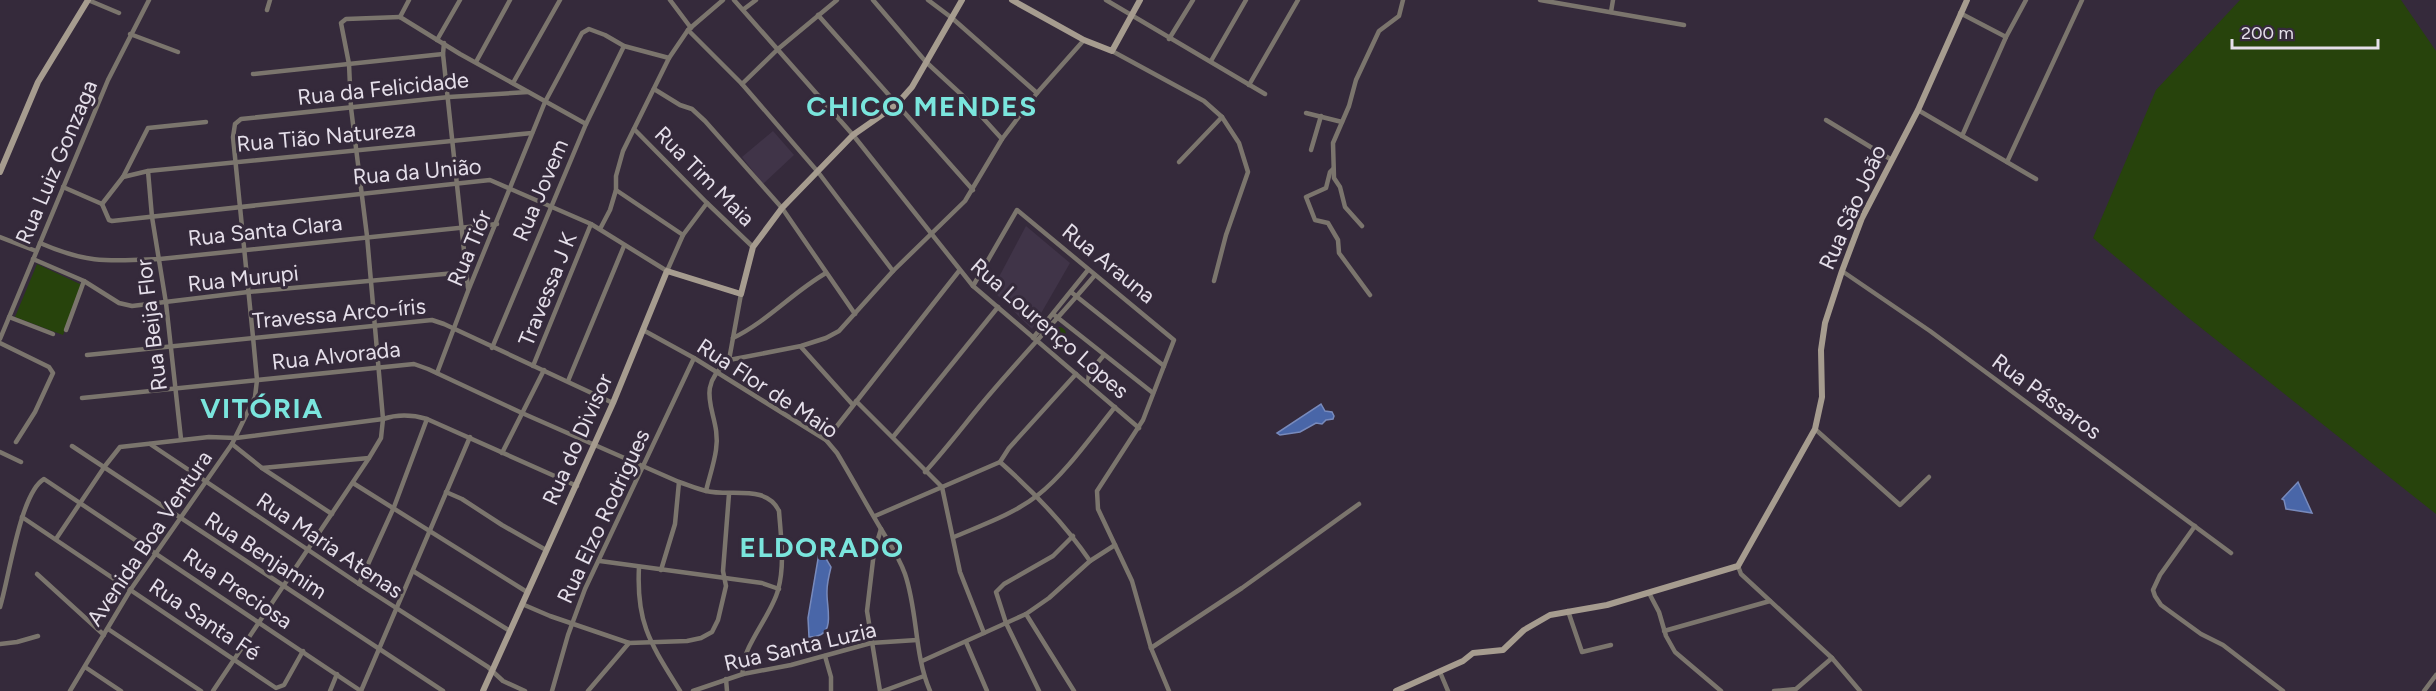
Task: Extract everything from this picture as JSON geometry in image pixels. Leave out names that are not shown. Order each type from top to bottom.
[{"type":"street","points":[[0,172],[38,82],[88,0],[119,13]]},
{"type":"street","name":"Rua Luiz Gonzaga","points":[[0,341],[108,80],[149,0]]},
{"type":"street","points":[[267,10],[270,0]]},
{"type":"street","points":[[400,17],[409,0]]},
{"type":"street","points":[[437,40],[460,0]]},
{"type":"street","points":[[476,62],[510,0]]},
{"type":"street","points":[[513,82],[560,0]]},
{"type":"street","points":[[670,0],[690,29],[742,84],[818,172],[893,271]]},
{"type":"street","points":[[600,229],[610,210],[616,190],[616,176],[623,151],[669,58],[690,29],[723,0]]},
{"type":"street","name":"Rua Lourenço Lopes","points":[[734,0],[853,135],[973,286],[1139,428],[1097,491],[1098,509],[1132,581],[1152,648],[1169,691]]},
{"type":"street","points":[[744,9],[756,0]]},
{"type":"street","points":[[742,84],[778,49],[837,0]]},
{"type":"street","points":[[873,0],[926,62],[963,96],[1002,139]]},
{"type":"street","points":[[928,0],[952,18],[1036,93]]},
{"type":"street","points":[[729,360],[741,294],[753,247],[782,208],[853,135],[896,105],[912,87],[962,0]]},
{"type":"street","points":[[1012,0],[1084,40],[1112,51],[1192,93],[1222,117],[1239,143],[1248,172],[1226,235],[1214,281]]},
{"type":"street","points":[[1106,0],[1129,18],[1211,61],[1265,94]]},
{"type":"street","points":[[1112,51],[1140,0]]},
{"type":"street","points":[[1169,39],[1193,0]]},
{"type":"street","points":[[1211,61],[1246,0]]},
{"type":"street","points":[[1249,85],[1298,0]]},
{"type":"street","points":[[1362,226],[1345,207],[1340,186],[1334,178],[1334,143],[1368,53],[1381,28],[1399,16],[1403,0]]},
{"type":"street","points":[[1540,0],[1568,2],[1683,25]]},
{"type":"street","points":[[1611,12],[1613,0]]},
{"type":"street","name":"Rua São João","points":[[1738,566],[1815,429],[1822,398],[1821,350],[1824,330],[1842,271],[1862,218],[1918,110],[1967,0]]},
{"type":"street","points":[[1962,135],[2006,37],[2026,0]]},
{"type":"street","points":[[2007,162],[2082,0]]},
{"type":"street","points":[[1960,13],[2006,37]]},
{"type":"street","points":[[818,15],[973,190]]},
{"type":"street","points":[[213,691],[381,438],[383,419],[366,236],[351,108],[349,64],[342,21],[400,17],[586,124]]},
{"type":"street","name":"Rua Tiór","points":[[437,373],[545,102],[582,33],[589,29],[624,46]]},
{"type":"street","points":[[130,34],[178,52]]},
{"type":"street","points":[[706,491],[717,449],[709,393],[716,371],[729,360],[801,346],[839,331],[893,271],[973,190],[1002,139],[1036,93],[1084,40]]},
{"type":"street","points":[[444,43],[443,54],[468,291]]},
{"type":"street","points":[[624,46],[669,58]]},
{"type":"street","name":"Rua Jovem","points":[[492,348],[586,124],[624,46]]},
{"type":"street","points":[[253,74],[443,54]]},
{"type":"street","points":[[654,88],[680,105],[692,109],[782,208],[855,314]]},
{"type":"street","name":"Rua da Felicidade","points":[[241,119],[449,97],[528,92]]},
{"type":"street","points":[[1918,110],[2036,179]]},
{"type":"street","points":[[1306,112],[1342,122]]},
{"type":"street","points":[[1311,150],[1321,116]]},
{"type":"street","points":[[1179,162],[1222,117]]},
{"type":"street","name":"Avenida Boa Ventura","points":[[70,691],[131,589],[236,438],[254,402],[257,380],[234,162],[233,130],[235,124],[241,119]]},
{"type":"street","points":[[1826,120],[1892,160]]},
{"type":"street","points":[[63,187],[102,204],[123,177],[148,128],[206,122]]},
{"type":"street","name":"Rua Tim Maia","points":[[634,129],[753,247]]},
{"type":"street","name":"Rua Tião Natureza","points":[[123,177],[148,171],[532,133]]},
{"type":"street","points":[[1333,169],[1326,188],[1306,196],[1315,220],[1328,223],[1338,240],[1339,253],[1370,295]]},
{"type":"street","name":"Rua Beija Flor","points":[[148,171],[181,439]]},
{"type":"street","name":"Rua da União","points":[[102,204],[109,220],[490,180],[591,224],[667,271],[741,294]]},
{"type":"street","points":[[616,190],[683,235]]},
{"type":"street","name":"Rua do Divisor","points":[[483,691],[613,403],[683,235],[707,203]]},
{"type":"street","name":"Rua Arauna","points":[[973,286],[1017,210],[1088,270],[1171,335],[1174,339],[1173,345],[1164,366]]},
{"type":"street","name":"Rua Santa Clara","points":[[40,243],[88,260],[113,261],[160,259],[244,248],[497,224]]},
{"type":"street","name":"Travessa J K","points":[[533,366],[591,224]]},
{"type":"street","points":[[0,237],[36,251]]},
{"type":"street","points":[[568,381],[624,246]]},
{"type":"street","name":"Rua Murupi","points":[[33,259],[84,280],[123,304],[166,303],[248,292],[466,272]]},
{"type":"street","points":[[926,472],[1035,340],[1088,270]]},
{"type":"street","points":[[826,440],[959,271]]},
{"type":"street","name":"Rua Pássaros","points":[[1842,271],[1930,331],[2230,553]]},
{"type":"street","points":[[733,338],[767,317],[792,295],[826,273]]},
{"type":"street","points":[[1035,340],[1059,318],[1095,275]]},
{"type":"street","points":[[66,330],[84,280]]},
{"type":"street","points":[[1071,292],[1164,366],[1139,428]]},
{"type":"street","points":[[893,436],[998,307]]},
{"type":"street","points":[[1053,314],[1153,393]]},
{"type":"street","points":[[9,317],[53,334]]},
{"type":"street","name":"Travessa Arco-íris","points":[[87,355],[432,320],[613,403]]},
{"type":"street","name":"Rua Flor de Maio","points":[[643,330],[716,371],[826,440],[837,453],[891,544],[905,574],[913,606],[924,676],[930,691]]},
{"type":"street","points":[[0,341],[52,370],[52,377],[16,442]]},
{"type":"street","points":[[801,346],[855,403],[893,436],[942,487],[960,572],[984,633]]},
{"type":"street","points":[[1088,383],[1089,373],[1104,354]]},
{"type":"street","name":"Rua Elzo Rodrigues","points":[[552,691],[572,623],[585,589],[694,358]]},
{"type":"street","name":"Rua Alvorada","points":[[82,398],[414,364],[680,482],[706,491],[759,494],[775,504],[779,512],[782,569],[779,589],[772,608],[747,649],[742,675]]},
{"type":"street","points":[[502,453],[544,370]]},
{"type":"street","points":[[874,516],[1000,462],[1009,448],[1076,374]]},
{"type":"street","points":[[954,537],[1000,517],[1038,495],[1115,407]]},
{"type":"street","points":[[56,539],[120,447],[209,436],[236,438],[391,417],[412,416],[428,419],[576,486]]},
{"type":"street","points":[[359,584],[394,507],[428,419]]},
{"type":"street","points":[[1815,429],[1900,505],[1929,477]]},
{"type":"street","points":[[361,691],[470,437]]},
{"type":"street","name":"Rua Maria Atenas","points":[[150,444],[492,671],[502,681],[525,691]]},
{"type":"street","points":[[232,444],[262,468],[332,514]]},
{"type":"street","name":"Rua Benjamim","points":[[72,446],[443,691]]},
{"type":"street","points":[[0,452],[21,462]]},
{"type":"street","points":[[262,468],[369,458]]},
{"type":"street","points":[[1000,462],[1038,495],[1073,536],[1090,561]]},
{"type":"street","name":"Rua Preciosa","points":[[22,517],[38,485],[44,479],[361,691]]},
{"type":"street","points":[[661,570],[675,524],[680,482]]},
{"type":"street","points":[[353,483],[527,592]]},
{"type":"street","points":[[446,492],[462,499],[546,550]]},
{"type":"street","points":[[522,604],[629,643],[687,641],[701,638],[712,632],[719,616],[726,586],[724,577],[729,494]]},
{"type":"street","points":[[1152,648],[1242,588],[1359,504]]},
{"type":"street","points":[[0,607],[22,517]]},
{"type":"street","name":"Rua Santa Fé","points":[[22,517],[279,688],[284,685],[303,651]]},
{"type":"street","points":[[2195,526],[2160,575],[2153,590],[2155,596],[2162,605],[2201,634],[2223,645],[2283,691]]},
{"type":"street","points":[[881,530],[869,581],[867,611],[881,691],[924,676]]},
{"type":"street","points":[[1039,691],[1006,623],[996,592],[999,587],[1053,556],[1073,536]]},
{"type":"street","points":[[922,661],[1026,614],[1049,598],[1090,561],[1115,545]]},
{"type":"street","points":[[600,561],[724,577],[762,583],[779,589]]},
{"type":"street","points":[[1397,691],[1463,661],[1473,652],[1503,650],[1545,617],[1594,608],[1738,566],[1741,574],[1832,658],[1860,691]]},
{"type":"street","points":[[639,567],[640,609],[650,642],[680,691]]},
{"type":"street","points":[[413,571],[510,630]]},
{"type":"street","points":[[37,574],[104,635]]},
{"type":"street","points":[[1649,593],[1675,652],[1721,691]]},
{"type":"street","points":[[1664,631],[1770,601]]},
{"type":"street","points":[[1568,611],[1582,652],[1611,645]]},
{"type":"street","points":[[1026,614],[1074,691]]},
{"type":"street","points":[[108,629],[201,691]]},
{"type":"street","points":[[0,644],[39,636]]},
{"type":"street","name":"Rua Santa Luzia","points":[[693,691],[742,675],[871,643],[917,640]]},
{"type":"street","points":[[966,642],[987,691]]},
{"type":"street","points":[[588,691],[629,643]]},
{"type":"street","points":[[825,656],[831,677],[831,691]]},
{"type":"street","points":[[1774,691],[1797,690],[1832,658]]},
{"type":"street","points":[[85,667],[121,691]]},
{"type":"street","points":[[1440,672],[1448,691]]},
{"type":"street","points":[[330,691],[337,674]]},
{"type":"street","points":[[2424,691],[2436,675]]},
{"type":"street","points":[[726,680],[727,691]]},
{"type":"shaded area","points":[[773,131],[794,155],[763,184],[742,157]]},
{"type":"shaded area","points":[[1026,226],[1070,263],[1032,329],[992,290]]},
{"type":"green space","points":[[2240,0],[2401,0],[2436,51],[2436,514],[2186,316],[2093,238],[2156,90]]},
{"type":"green space","points":[[37,264],[82,285],[63,335],[15,317]]},
{"type":"green space","points":[[1059,327],[1064,329],[1066,334],[1064,339],[1059,341],[1054,339],[1052,334],[1054,329]]},
{"type":"water","points":[[1321,404],[1325,411],[1332,412],[1333,419],[1326,420],[1322,424],[1316,423],[1300,432],[1280,435],[1277,433]]},
{"type":"water","points":[[2298,482],[2312,513],[2286,509],[2282,499]]},
{"type":"water","points":[[822,552],[831,567],[827,588],[828,621],[824,632],[818,636],[809,637],[808,618],[819,553]]},
{"type":"district","name":"CHICO MENDES","points":[[922,106]]},
{"type":"district","name":"VITÓRIA","points":[[262,408]]},
{"type":"district","name":"ELDORADO","points":[[822,547]]}]
